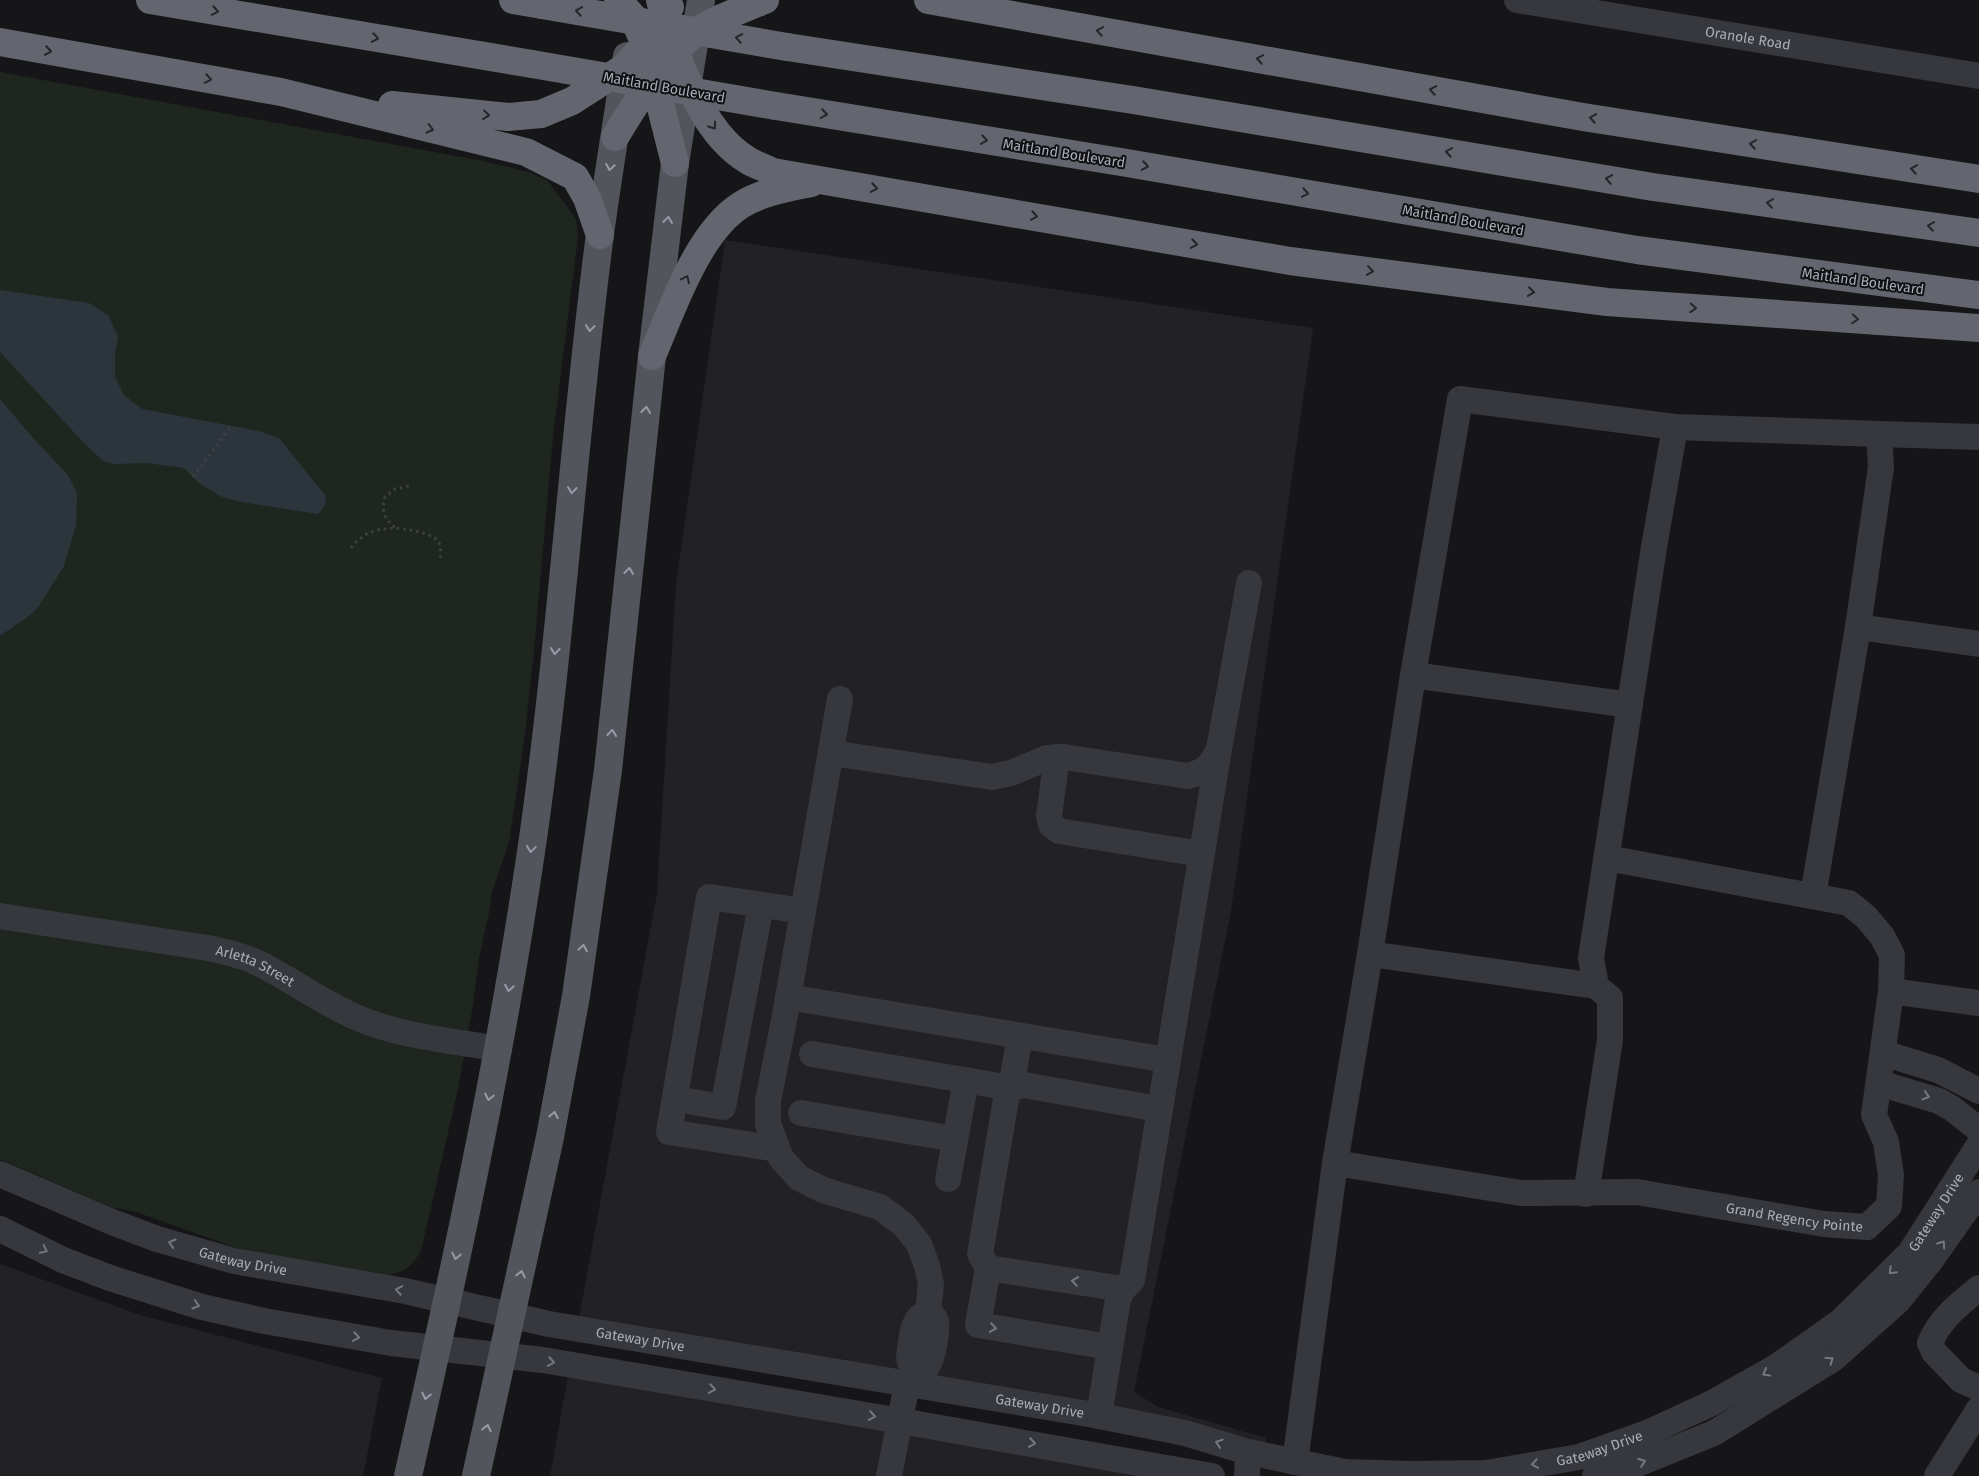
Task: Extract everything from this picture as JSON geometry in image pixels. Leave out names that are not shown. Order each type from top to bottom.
[{"type":"highway","name":"Maitland Boulevard","points":[[150,0],[1637,250],[1979,295]]},
{"type":"highway","points":[[513,0],[787,47],[1133,100],[1653,187],[1979,233]]},
{"type":"highway","points":[[615,137],[653,77],[675,51],[696,32],[765,0]]},
{"type":"highway","points":[[928,0],[1583,117],[1979,180]]},
{"type":"highway","points":[[281,92],[508,117],[541,114],[578,98],[625,67],[644,44],[666,5]]},
{"type":"highway","points":[[666,5],[675,51],[688,84],[712,126],[728,144],[748,161],[773,172],[1290,261],[1597,301],[1979,328]]},
{"type":"highway","points":[[629,6],[644,44],[675,162]]},
{"type":"highway","points":[[0,42],[281,92],[526,152],[575,177],[587,198],[600,235]]},
{"type":"highway","points":[[652,356],[704,244],[726,217],[742,205],[776,190],[826,180]]},
{"type":"main road","points":[[476,1476],[550,1137],[576,996],[609,760],[652,356],[675,162],[702,0]]},
{"type":"main road","points":[[408,1476],[437,1348],[499,1049],[531,850],[544,751],[600,235],[625,67],[629,6]]},
{"type":"street","name":"Oranole Road","points":[[1517,0],[1979,76]]},
{"type":"street","points":[[1295,1462],[1335,1163],[1370,954],[1413,675],[1460,399],[1675,427],[1979,436]]},
{"type":"street","points":[[1596,986],[1591,958],[1654,547],[1675,427]]},
{"type":"street","points":[[1814,896],[1858,627],[1881,467],[1879,434]]},
{"type":"street","points":[[1098,1416],[1118,1299],[1132,1280],[1218,749],[1248,583]]},
{"type":"street","points":[[1858,627],[1979,644]]},
{"type":"street","points":[[1413,675],[1630,705]]},
{"type":"street","points":[[840,699],[768,1101],[768,1124],[781,1158],[799,1178],[823,1190],[880,1207],[904,1224],[919,1244],[927,1266],[931,1284],[928,1312],[918,1317],[914,1324],[910,1363],[913,1377],[889,1476]]},
{"type":"street","points":[[830,753],[992,777],[1011,773],[1035,761],[1057,757],[1188,776],[1202,772],[1212,763],[1218,749]]},
{"type":"street","points":[[1057,757],[1049,816],[1051,824],[1059,830],[1201,854]]},
{"type":"street","name":"Grand Regency Pointe","points":[[1335,1163],[1521,1193],[1586,1194],[1637,1192],[1824,1224],[1866,1227],[1889,1206],[1891,1175],[1886,1142],[1874,1115],[1891,991],[1892,955],[1882,936],[1866,917],[1849,903],[1606,858]]},
{"type":"street","points":[[778,1149],[669,1132],[709,897],[803,911]]},
{"type":"street","points":[[675,1099],[723,1107],[761,905]]},
{"type":"street","name":"Arletta Street","points":[[0,916],[208,948],[237,955],[257,962],[359,1019],[396,1030],[499,1049]]},
{"type":"street","points":[[1370,954],[1596,986],[1610,998],[1610,1040],[1586,1194]]},
{"type":"street","points":[[1891,991],[1979,1003]]},
{"type":"street","points":[[788,997],[1167,1060]]},
{"type":"street","points":[[1020,1036],[1011,1088],[1006,1099],[980,1254],[988,1268],[978,1325],[1110,1347]]},
{"type":"street","points":[[1882,1053],[1938,1070],[1979,1092]]},
{"type":"street","points":[[812,1054],[1011,1088],[1024,1084],[1159,1108]]},
{"type":"street","points":[[948,1179],[966,1080]]},
{"type":"street","points":[[1879,1083],[1939,1101],[1953,1109],[1979,1130]]},
{"type":"street","points":[[801,1113],[955,1139]]},
{"type":"street","name":"Gateway Drive","points":[[0,1174],[112,1222],[204,1253],[266,1267],[405,1291],[549,1324],[913,1377],[1185,1433],[1248,1464],[1295,1462],[1345,1472],[1412,1474],[1486,1473],[1579,1457],[1647,1433],[1701,1408],[1776,1367],[1840,1322],[1910,1253],[1979,1145]]},
{"type":"street","name":"Gateway Drive","points":[[1596,1476],[1640,1463],[1714,1433],[1833,1358],[1898,1301],[1931,1260],[1979,1192]]},
{"type":"street","points":[[0,1229],[64,1260],[138,1288],[202,1307],[274,1322],[391,1343],[543,1360],[1212,1476]]},
{"type":"street","points":[[988,1268],[1124,1289]]},
{"type":"street","points":[[1979,1288],[1955,1307],[1936,1328],[1930,1343],[1934,1352],[1961,1380],[1979,1388]]},
{"type":"street","points":[[1936,1476],[1979,1409]]},
{"type":"street","points":[[1223,1476],[1248,1464]]},
{"type":"path","points":[[193,477],[232,425]]},
{"type":"path","points":[[396,527],[387,520],[383,510],[383,502],[385,497],[395,489],[409,486]]},
{"type":"path","points":[[351,548],[361,538],[373,531],[396,527],[436,538],[440,545],[440,562]]},
{"type":"shaded area","points":[[0,72],[483,161],[529,172],[548,181],[576,219],[578,237],[553,437],[534,651],[524,742],[509,842],[492,892],[458,1089],[421,1251],[414,1262],[403,1271],[389,1275],[243,1250],[136,1212],[111,1207],[0,1159]]},
{"type":"shaded area","points":[[725,240],[1313,328],[1231,911],[1134,1392],[1158,1407],[1266,1438],[1265,1445],[1252,1441],[1249,1437],[1246,1440],[579,1318],[657,893],[676,583]]},
{"type":"shaded area","points":[[0,290],[89,303],[108,315],[118,336],[115,355],[115,377],[124,395],[142,409],[259,431],[279,438],[325,495],[326,503],[324,507],[318,514],[241,502],[222,497],[200,484],[184,468],[146,463],[115,464],[103,461],[0,352]]},
{"type":"shaded area","points":[[0,399],[68,475],[77,493],[76,525],[64,566],[39,606],[30,615],[0,636]]},
{"type":"shaded area","points":[[0,1264],[140,1315],[382,1378],[363,1476],[0,1476]]},
{"type":"shaded area","points":[[568,1376],[1153,1476],[550,1476]]}]
